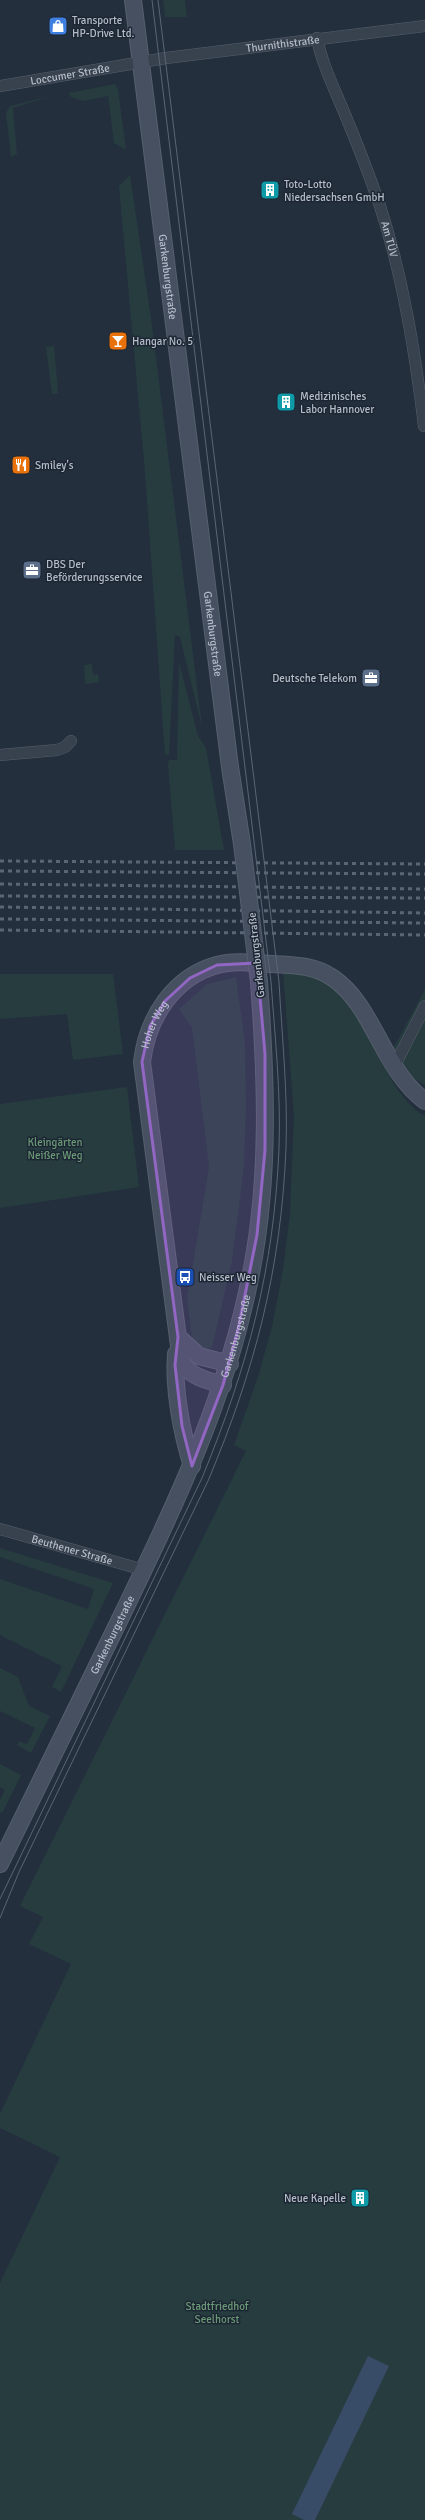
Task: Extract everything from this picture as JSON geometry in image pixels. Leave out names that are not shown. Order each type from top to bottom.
[{"type":"main road","name":"Garkenburgstraße","points":[[0,1864],[144,1570],[192,1466],[230,1364],[252,1268],[262,1199],[265,1096],[259,982],[242,844],[230,767],[133,0]]},
{"type":"main road","name":"Hoher Weg","points":[[223,1385],[193,1375],[185,1369],[181,1361],[142,1062],[144,1044],[150,1026],[165,1001],[178,986],[190,978],[217,965],[239,962],[310,967],[333,978],[345,988],[363,1013],[394,1067],[415,1093],[425,1101]]},
{"type":"main road","points":[[178,1337],[199,1356],[230,1364]]},
{"type":"main road","points":[[178,1337],[175,1365],[184,1442],[192,1466]]},
{"type":"street","name":"Thurnithistraße","points":[[141,62],[317,38],[425,26]]},
{"type":"street","name":"Am TÜV","points":[[317,38],[320,54],[355,137],[382,214],[401,288],[416,366],[424,426]]},
{"type":"street","name":"Loccumer Straße","points":[[0,86],[141,62]]},
{"type":"street","points":[[0,755],[58,750],[65,747],[71,740]]},
{"type":"street","points":[[394,1067],[425,1006]]},
{"type":"street","name":"Beuthener Straße","points":[[0,1529],[144,1570]]},
{"type":"highlighted area","points":[[257,963],[265,1054],[265,1150],[257,1235],[238,1330],[223,1385],[192,1466],[182,1426],[175,1365],[178,1337],[142,1062],[150,1026],[165,1001],[190,978],[217,965]]},
{"type":"green space","points":[[163,0],[185,0],[187,17],[165,17]]},
{"type":"green space","points":[[115,84],[118,89],[126,150],[114,143],[108,96],[83,101],[71,97],[69,93]]},
{"type":"green space","points":[[51,96],[13,108],[17,154],[11,157],[6,113],[10,106]]},
{"type":"green space","points":[[130,175],[151,318],[202,727],[180,637],[175,635],[169,754],[165,755],[145,472],[119,186]]},
{"type":"green space","points":[[54,346],[58,393],[52,394],[46,347]]},
{"type":"green space","points":[[179,662],[198,736],[206,748],[224,850],[175,850],[168,765],[169,760],[177,760]]},
{"type":"green space","points":[[92,664],[93,675],[98,674],[99,682],[85,684],[84,665]]},
{"type":"green space","name":"Stadtfriedhof Seelhorst","points":[[283,971],[319,977],[335,988],[349,1004],[362,1023],[396,1087],[409,1104],[425,1116],[425,2520],[0,2520],[0,2283],[60,2157],[0,2128],[0,2114],[71,1964],[29,1944],[43,1917],[20,1906],[246,1451],[234,1445],[258,1377],[272,1327],[283,1269],[290,1214],[294,1116]]},
{"type":"green space","points":[[0,974],[113,974],[123,1054],[73,1060],[67,1014],[0,1019]]},
{"type":"green space","points":[[236,977],[245,1042],[246,1106],[244,1167],[232,1261],[212,1348],[205,1349],[192,1340],[187,1298],[209,1167],[192,1028],[179,1009],[207,984]]},
{"type":"green space","points":[[425,989],[425,1085],[413,1077],[393,1049]]},
{"type":"green space","name":"Kleingärten Neißer Weg","points":[[127,1087],[139,1187],[0,1208],[0,1104]]},
{"type":"green space","points":[[0,1548],[113,1583],[61,1692],[52,1687],[62,1666],[0,1635],[0,1579],[88,1609],[94,1589],[0,1557]]},
{"type":"green space","points":[[0,1668],[18,1677],[29,1706],[50,1716],[31,1753],[17,1745],[19,1741],[27,1744],[35,1728],[0,1711]]},
{"type":"green space","points":[[0,1764],[21,1775],[2,1813],[0,1812],[0,1800],[5,1790],[0,1787]]},
{"type":"water","points":[[368,2356],[389,2366],[315,2520],[304,2520],[292,2514]]},
{"type":"tram line","points":[[0,1899],[202,1478],[233,1396],[256,1316],[265,1276],[276,1192],[279,1148],[279,1106],[271,982],[152,0]]},
{"type":"tram line","points":[[0,1918],[19,1872],[208,1481],[225,1440],[252,1359],[263,1318],[272,1277],[283,1193],[286,1148],[286,1107],[279,982],[158,0]]},
{"type":"railway","points":[[0,861],[425,864]]},
{"type":"railway","points":[[0,871],[425,874]]},
{"type":"railway","points":[[0,884],[425,889]]},
{"type":"railway","points":[[0,896],[425,898]]},
{"type":"railway","points":[[0,907],[425,913]]},
{"type":"railway","points":[[0,919],[425,923]]},
{"type":"railway","points":[[0,930],[425,935]]},
{"type":"place","name":"Transporte HP-Drive Ltd.","points":[[58,26]]},
{"type":"place","name":"Toto-Lotto Niedersachsen GmbH","points":[[270,190]]},
{"type":"place","name":"Hangar No. 5","points":[[118,341]]},
{"type":"place","name":"Medizinisches Labor Hannover","points":[[286,402]]},
{"type":"place","name":"Smiley's","points":[[21,465]]},
{"type":"place","name":"DBS Der Beförderungsservice","points":[[32,570]]},
{"type":"place","name":"Deutsche Telekom","points":[[371,678]]},
{"type":"place","name":"Neisser Weg","points":[[185,1277]]},
{"type":"place","name":"Neue Kapelle","points":[[360,2198]]}]
